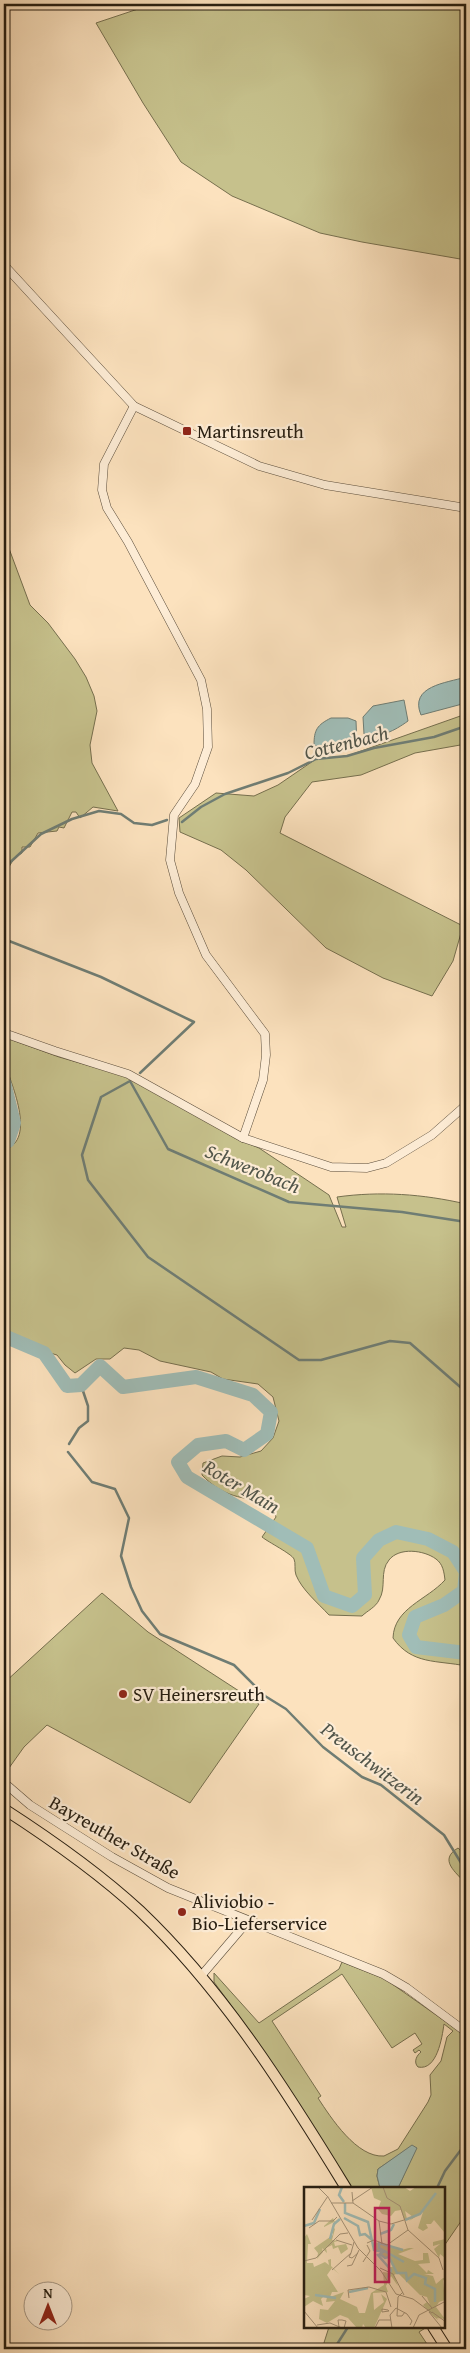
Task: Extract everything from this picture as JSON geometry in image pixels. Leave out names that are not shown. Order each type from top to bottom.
[{"type":"main road","points":[[4,1809],[46,1836],[106,1881],[158,1929],[200,1976],[273,2073],[345,2187]]},
{"type":"main road","points":[[434,2328],[447,2349]]},
{"type":"street","points":[[4,265],[134,406],[259,466],[325,485],[466,508]]},
{"type":"street","points":[[134,406],[104,464],[102,490],[107,508],[128,542],[201,680],[206,702],[208,747],[195,784],[174,815],[170,860],[179,893],[206,954],[265,1034],[266,1055],[263,1080],[243,1138]]},
{"type":"street","points":[[4,1033],[55,1052],[128,1074],[243,1138],[331,1167],[367,1168],[386,1163],[421,1143],[443,1127],[466,1105]]},
{"type":"street","name":"Bayreuther Straße","points":[[8,1786],[30,1806],[128,1866],[185,1896],[383,1974],[466,2032]]},
{"type":"street","points":[[200,1976],[248,1921]]},
{"type":"shaded area","points":[[153,4],[466,4],[466,260],[320,233],[232,196],[181,162],[143,103],[96,23]]},
{"type":"shaded area","points":[[4,535],[30,605],[48,623],[75,659],[86,677],[94,696],[97,711],[90,745],[92,763],[118,811],[93,807],[80,818],[76,812],[72,812],[64,828],[59,827],[57,831],[38,833],[30,847],[22,847],[22,853],[15,857],[4,875]]},
{"type":"shaded area","points":[[466,714],[466,744],[415,753],[361,775],[312,782],[285,817],[280,833],[463,926],[453,961],[432,996],[383,978],[326,948],[246,870],[221,850],[180,832],[179,818],[216,793],[254,796],[278,785],[316,759],[347,756]]},
{"type":"shaded area","points":[[4,1037],[59,1057],[122,1075],[154,1091],[235,1138],[259,1148],[329,1195],[342,1227],[346,1227],[337,1197],[369,1194],[402,1194],[466,1204],[466,1666],[435,1662],[417,1657],[400,1647],[393,1638],[399,1619],[405,1612],[445,1580],[442,1566],[436,1559],[412,1551],[393,1556],[384,1569],[383,1590],[374,1607],[362,1616],[329,1615],[299,1581],[295,1573],[295,1561],[292,1557],[262,1537],[276,1517],[270,1500],[242,1498],[233,1495],[217,1488],[202,1475],[203,1463],[222,1456],[240,1457],[261,1451],[273,1438],[279,1421],[273,1397],[258,1384],[223,1379],[211,1372],[160,1361],[139,1350],[124,1348],[110,1359],[96,1359],[75,1373],[57,1355],[43,1351],[14,1335],[4,1327],[4,1150],[14,1144],[19,1135],[21,1123],[16,1095],[3,1058]]},
{"type":"shaded area","name":"SV Heinersreuth","points":[[102,1593],[148,1632],[259,1704],[190,1803],[47,1725],[24,1747],[4,1775],[4,1683]]},
{"type":"shaded area","points":[[458,1848],[466,1855],[466,1884],[449,1862],[452,1852]]},
{"type":"shaded area","points":[[342,1962],[385,1979],[466,2036],[466,2214],[445,2245],[445,2187],[398,2187],[416,2148],[405,2151],[378,2169],[377,2176],[380,2187],[351,2187],[255,2038],[214,1982],[214,1973],[259,2023],[339,1969]],"holes":[[[342,1974],[392,2048],[415,2033],[422,2044],[413,2050],[415,2053],[419,2050],[421,2052],[417,2057],[416,2063],[418,2067],[424,2067],[434,2059],[442,2037],[444,2024],[453,2031],[447,2037],[441,2061],[430,2075],[431,2095],[428,2102],[398,2149],[384,2156],[364,2151],[337,2126],[318,2098],[321,2096],[272,2021]]]},
{"type":"shaded area","points":[[329,2328],[425,2328],[419,2332],[429,2347],[426,2349],[322,2349]]},
{"type":"water","points":[[466,677],[466,703],[421,715],[420,698],[425,692],[440,684]]},
{"type":"water","points":[[404,700],[408,721],[387,733],[376,735],[364,734],[363,717],[373,706]]},
{"type":"water","points":[[331,718],[348,718],[356,721],[357,746],[335,750],[314,745],[317,728]]},
{"type":"water","points":[[412,2145],[417,2148],[398,2187],[380,2187],[377,2176],[378,2169]]},
{"type":"waterway","name":"Cottenbach","points":[[182,822],[201,807],[225,794],[288,773],[316,759],[347,756],[374,748],[434,737],[466,726]]},
{"type":"waterway","name":"Cottenbach","points":[[4,868],[41,834],[72,819],[99,811],[121,814],[134,823],[152,825],[167,820]]},
{"type":"waterway","points":[[4,939],[101,977],[194,1022],[140,1073]]},
{"type":"waterway","name":"Schwerobach","points":[[466,1222],[402,1212],[289,1202],[168,1149],[130,1081],[101,1097],[82,1155],[88,1180],[148,1257],[299,1360],[321,1360],[390,1341],[410,1343],[466,1392]]},
{"type":"waterway","name":"Roter Main","points":[[4,1082],[14,1123],[8,1141],[4,1141]]},
{"type":"waterway","name":"Roter Main","points":[[4,1336],[44,1353],[67,1386],[81,1385],[100,1366],[123,1387],[196,1377],[253,1395],[271,1412],[267,1434],[244,1450],[226,1441],[198,1445],[178,1462],[187,1477],[307,1548],[324,1596],[352,1606],[365,1595],[363,1558],[379,1540],[396,1532],[428,1539],[453,1552],[466,1572],[464,1591],[444,1605],[415,1617],[409,1635],[416,1647],[466,1653]]},
{"type":"waterway","name":"Preuschwitzerin","points":[[69,1444],[79,1428],[88,1421],[88,1406],[81,1385]]},
{"type":"waterway","name":"Preuschwitzerin","points":[[68,1452],[92,1482],[115,1489],[129,1518],[121,1556],[131,1587],[142,1611],[160,1634],[234,1665],[265,1696],[286,1709],[323,1747],[362,1777],[381,1785],[444,1835],[466,1871]]},
{"type":"waterway","name":"Preuschwitzerin","points":[[437,2187],[445,2171],[466,2143]]},
{"type":"waterway","name":"Preuschwitzerin","points":[[334,2349],[347,2328]]},
{"type":"place","name":"Martinsreuth","points":[[187,431]]},
{"type":"place","name":"SV Heinersreuth","points":[[123,1694]]},
{"type":"place","name":"Aliviobio - Bio-Lieferservice","points":[[182,1912]]}]
